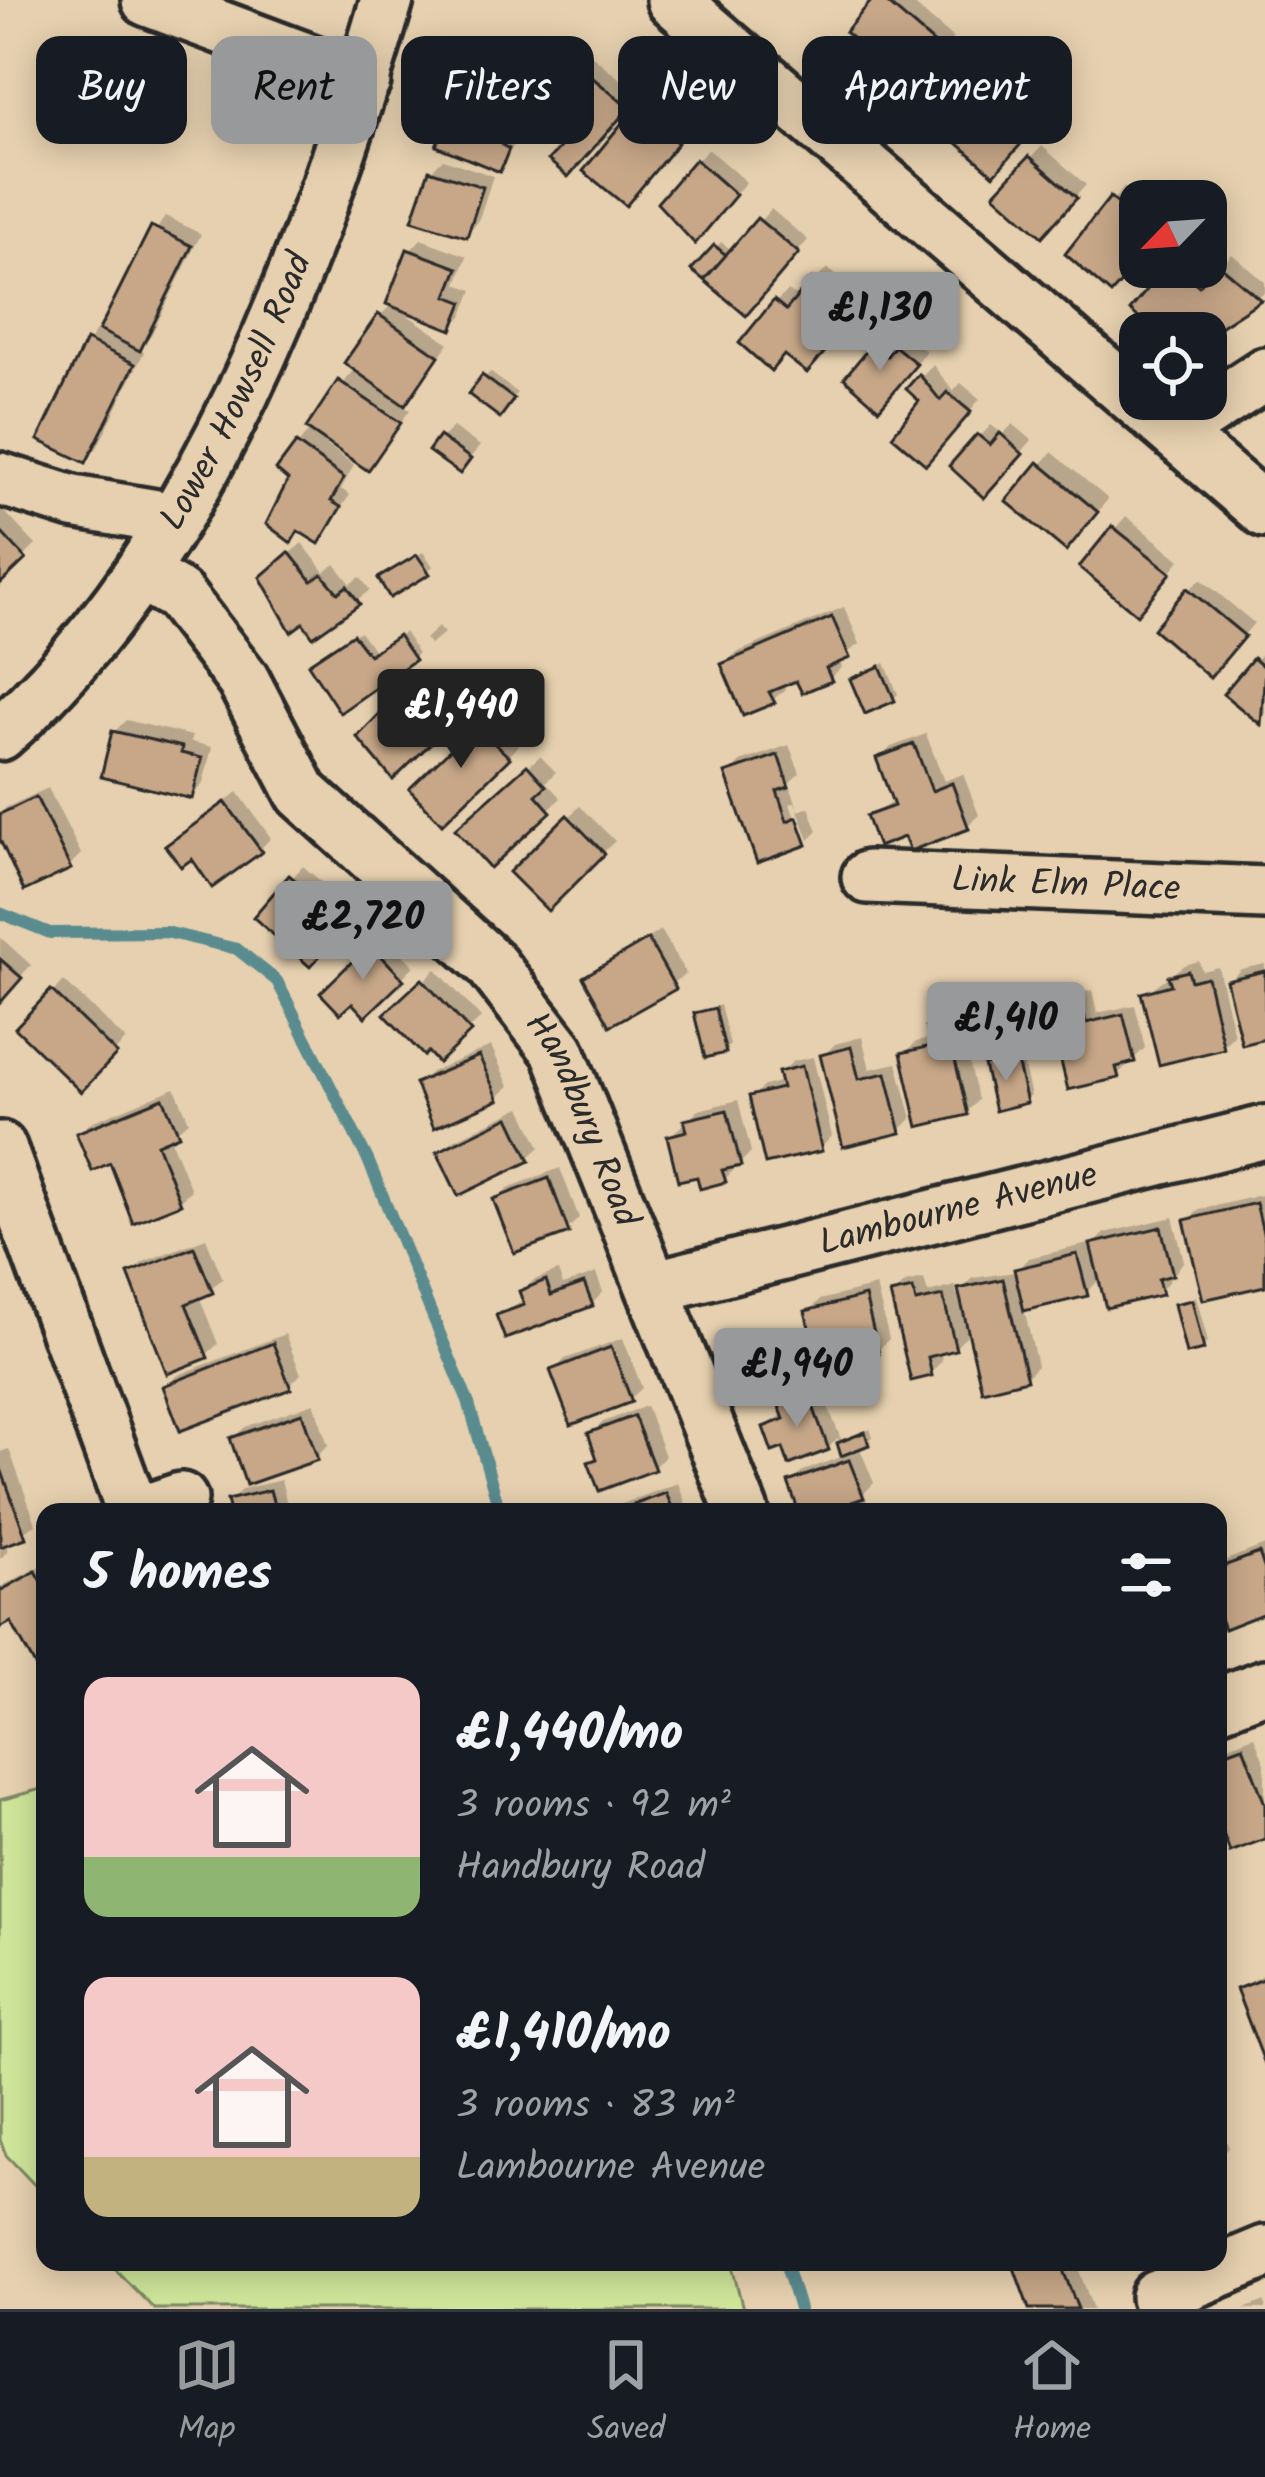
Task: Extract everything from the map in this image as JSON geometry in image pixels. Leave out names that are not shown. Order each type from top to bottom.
[{"type":"street","points":[[148,0],[244,36]]},
{"type":"street","name":"Lower Howsell Road","points":[[377,36],[387,0]]},
{"type":"street","points":[[674,0],[1265,511]]},
{"type":"street","name":"Lower Howsell Road","points":[[0,734],[24,713],[140,574],[174,519],[252,372],[308,242],[342,144]]},
{"type":"street","points":[[1182,438],[1199,417],[1265,374]]},
{"type":"street","points":[[0,479],[73,502],[174,519]]},
{"type":"street","name":"Handbury Road","points":[[140,574],[178,595],[243,680],[302,793],[490,963],[558,1051],[738,1503]]},
{"type":"street","name":"Link Elm Place","points":[[868,878],[1265,893]]},
{"type":"street","name":"Lambourne Avenue","points":[[653,1287],[1265,1132]]},
{"type":"street","points":[[0,1148],[150,1503]]},
{"type":"street","points":[[1227,1701],[1265,1686]]},
{"type":"street","points":[[1227,2265],[1265,2252]]},
{"type":"street","points":[[1155,2291],[1211,2271]]},
{"type":"green space","points":[[36,1790],[36,2187],[6,2155],[0,2139],[0,1800]]},
{"type":"green space","points":[[117,2271],[733,2271],[743,2309],[154,2309]]},
{"type":"building","points":[[872,0],[884,0],[926,36],[850,36],[845,32]]},
{"type":"building","points":[[594,79],[618,99],[618,120],[568,177],[548,160],[563,144],[594,144]]},
{"type":"building","points":[[618,128],[618,144],[677,144],[626,206],[583,171]]},
{"type":"building","points":[[502,144],[509,149],[500,172],[436,146]]},
{"type":"building","points":[[958,144],[1021,144],[994,175]]},
{"type":"building","points":[[1029,156],[1077,198],[1042,237],[994,194]]},
{"type":"building","points":[[695,159],[736,195],[695,244],[657,203]]},
{"type":"building","points":[[429,170],[483,187],[467,237],[412,220]]},
{"type":"building","points":[[1110,197],[1119,204],[1119,285],[1111,294],[1065,254]]},
{"type":"building","points":[[757,218],[799,253],[746,316],[704,280]]},
{"type":"building","points":[[151,226],[192,246],[140,351],[99,330]]},
{"type":"building","points":[[714,245],[726,255],[704,280],[691,270]]},
{"type":"building","points":[[407,249],[458,268],[447,296],[463,302],[452,330],[386,304]]},
{"type":"building","points":[[1227,272],[1261,300],[1227,322],[1227,312],[1130,310],[1148,288],[1227,288]]},
{"type":"building","points":[[812,279],[819,279],[856,315],[807,373],[784,355],[771,371],[739,343],[774,300],[786,310]]},
{"type":"building","points":[[378,314],[439,356],[405,406],[344,363]]},
{"type":"building","points":[[86,340],[135,364],[86,463],[38,440]]},
{"type":"building","points":[[872,344],[887,356],[895,346],[917,364],[879,409],[844,378]]},
{"type":"building","points":[[919,374],[940,400],[947,392],[971,412],[926,465],[892,436],[919,401],[906,389]]},
{"type":"building","points":[[482,375],[514,399],[500,418],[468,394]]},
{"type":"building","points":[[338,380],[401,423],[368,471],[306,428]]},
{"type":"building","points":[[1000,433],[1023,454],[984,498],[949,466],[977,434],[990,445]]},
{"type":"building","points":[[439,436],[471,459],[460,474],[428,451]]},
{"type":"building","points":[[296,443],[344,478],[331,501],[341,507],[319,544],[298,531],[291,543],[266,524],[288,480],[276,470]]},
{"type":"building","points":[[1038,462],[1098,512],[1066,551],[1006,501]]},
{"type":"building","points":[[1112,526],[1171,573],[1137,615],[1079,567]]},
{"type":"building","points":[[0,531],[26,559],[0,584]]},
{"type":"building","points":[[289,552],[312,581],[322,574],[338,593],[347,586],[360,604],[313,637],[303,623],[291,632],[260,577]]},
{"type":"building","points":[[417,555],[430,574],[390,598],[378,578]]},
{"type":"building","points":[[1187,588],[1245,636],[1210,678],[1153,629]]},
{"type":"building","points":[[832,617],[850,658],[826,668],[832,681],[802,693],[796,681],[769,692],[775,703],[743,716],[721,664]]},
{"type":"building","points":[[353,634],[369,655],[398,635],[415,660],[340,713],[308,664]]},
{"type":"building","points":[[1253,658],[1265,668],[1261,725],[1223,694]]},
{"type":"building","points":[[880,666],[895,701],[865,714],[850,679]]},
{"type":"building","points":[[408,685],[427,706],[444,689],[464,711],[393,780],[357,737]]},
{"type":"building","points":[[486,715],[503,732],[493,742],[510,758],[442,824],[409,789]]},
{"type":"building","points":[[112,731],[182,747],[181,753],[202,758],[192,799],[101,777]]},
{"type":"building","points":[[914,744],[932,791],[952,783],[969,829],[910,851],[904,837],[878,847],[866,816],[894,806],[876,758]]},
{"type":"building","points":[[778,755],[789,787],[777,791],[787,821],[797,817],[807,845],[757,863],[725,773]]},
{"type":"building","points":[[527,765],[546,786],[536,795],[551,812],[490,868],[455,829]]},
{"type":"building","points":[[36,797],[71,869],[24,891],[0,840],[0,814]]},
{"type":"building","points":[[225,802],[262,852],[212,888],[192,859],[181,867],[165,846]]},
{"type":"building","points":[[567,815],[605,854],[548,911],[509,872]]},
{"type":"building","points":[[289,875],[347,925],[310,967],[253,917]]},
{"type":"building","points":[[648,939],[676,989],[610,1026],[583,977]]},
{"type":"building","points":[[370,944],[404,980],[365,1017],[352,1003],[340,1014],[320,993]]},
{"type":"building","points":[[0,959],[22,978],[0,1003]]},
{"type":"building","points":[[1188,971],[1191,981],[1207,977],[1224,1049],[1159,1065],[1141,993],[1171,985],[1168,976]]},
{"type":"building","points":[[1265,971],[1265,1039],[1242,1045],[1226,980]]},
{"type":"building","points":[[422,979],[471,1032],[438,1063],[428,1052],[424,1056],[384,1014]]},
{"type":"building","points":[[51,990],[117,1054],[81,1092],[15,1028]]},
{"type":"building","points":[[1081,1000],[1086,1023],[1123,1014],[1135,1062],[1116,1067],[1119,1078],[1068,1090],[1048,1008]]},
{"type":"building","points":[[715,1008],[726,1053],[705,1058],[694,1013]]},
{"type":"building","points":[[946,1022],[968,1115],[918,1127],[901,1053],[932,1046],[926,1027]]},
{"type":"building","points":[[851,1047],[859,1079],[886,1073],[901,1133],[843,1147],[820,1055]]},
{"type":"building","points":[[479,1056],[499,1100],[434,1128],[415,1083]]},
{"type":"building","points":[[1016,1057],[1027,1103],[995,1111],[984,1065]]},
{"type":"building","points":[[802,1066],[822,1151],[765,1164],[749,1096],[782,1088],[778,1072]]},
{"type":"building","points":[[163,1098],[179,1135],[157,1144],[181,1204],[133,1223],[110,1163],[92,1171],[76,1133]]},
{"type":"building","points":[[727,1110],[741,1166],[722,1170],[726,1182],[700,1189],[697,1177],[678,1181],[667,1136],[687,1131],[684,1120]]},
{"type":"building","points":[[509,1117],[530,1161],[458,1196],[437,1152]]},
{"type":"building","points":[[549,1178],[569,1233],[514,1253],[493,1199]]},
{"type":"building","points":[[1256,1203],[1265,1241],[1265,1286],[1203,1300],[1184,1220]]},
{"type":"building","points":[[1161,1227],[1173,1275],[1158,1279],[1162,1295],[1106,1308],[1090,1244]]},
{"type":"building","points":[[194,1247],[213,1293],[186,1304],[208,1358],[167,1374],[128,1273]]},
{"type":"building","points":[[1077,1254],[1088,1296],[1024,1311],[1014,1269]]},
{"type":"building","points":[[1003,1279],[1027,1380],[982,1391],[958,1289]]},
{"type":"building","points":[[546,1280],[551,1295],[584,1283],[593,1306],[505,1339],[496,1315],[524,1305],[519,1291]]},
{"type":"building","points":[[913,1289],[916,1302],[943,1296],[956,1350],[928,1357],[932,1376],[911,1381],[890,1294]]},
{"type":"building","points":[[865,1296],[879,1354],[819,1368],[805,1311]]},
{"type":"building","points":[[1192,1300],[1204,1350],[1186,1354],[1174,1304]]},
{"type":"building","points":[[273,1343],[291,1389],[180,1431],[163,1386]]},
{"type":"building","points":[[611,1347],[632,1402],[571,1425],[550,1370]]},
{"type":"building","points":[[807,1390],[829,1450],[789,1465],[783,1448],[772,1452],[763,1427],[784,1419],[777,1401]]},
{"type":"building","points":[[302,1413],[318,1460],[246,1485],[230,1438]]},
{"type":"building","points":[[634,1416],[655,1470],[599,1491],[588,1462],[597,1459],[588,1433]]},
{"type":"building","points":[[865,1432],[869,1445],[841,1456],[837,1443]]},
{"type":"building","points":[[849,1460],[864,1498],[852,1503],[796,1503],[788,1482]]},
{"type":"building","points":[[0,1466],[26,1538],[0,1547]]},
{"type":"building","points":[[270,1490],[274,1503],[228,1503]]},
{"type":"building","points":[[666,1493],[670,1503],[639,1503]]},
{"type":"building","points":[[1259,1553],[1265,1570],[1265,1613],[1227,1628],[1227,1565]]},
{"type":"building","points":[[36,1571],[36,1668],[11,1622],[0,1628],[0,1591]]},
{"type":"building","points":[[1243,1746],[1265,1804],[1265,1839],[1230,1852],[1227,1844],[1227,1752]]},
{"type":"building","points":[[1265,1978],[1265,2064],[1236,1989]]},
{"type":"building","points":[[1015,2271],[1063,2271],[1078,2309],[1029,2309]]},
{"type":"waterway","points":[[0,913],[50,933],[166,932],[237,949],[277,981],[368,1160],[469,1404],[497,1503]]},
{"type":"waterway","points":[[788,2271],[799,2309]]}]
